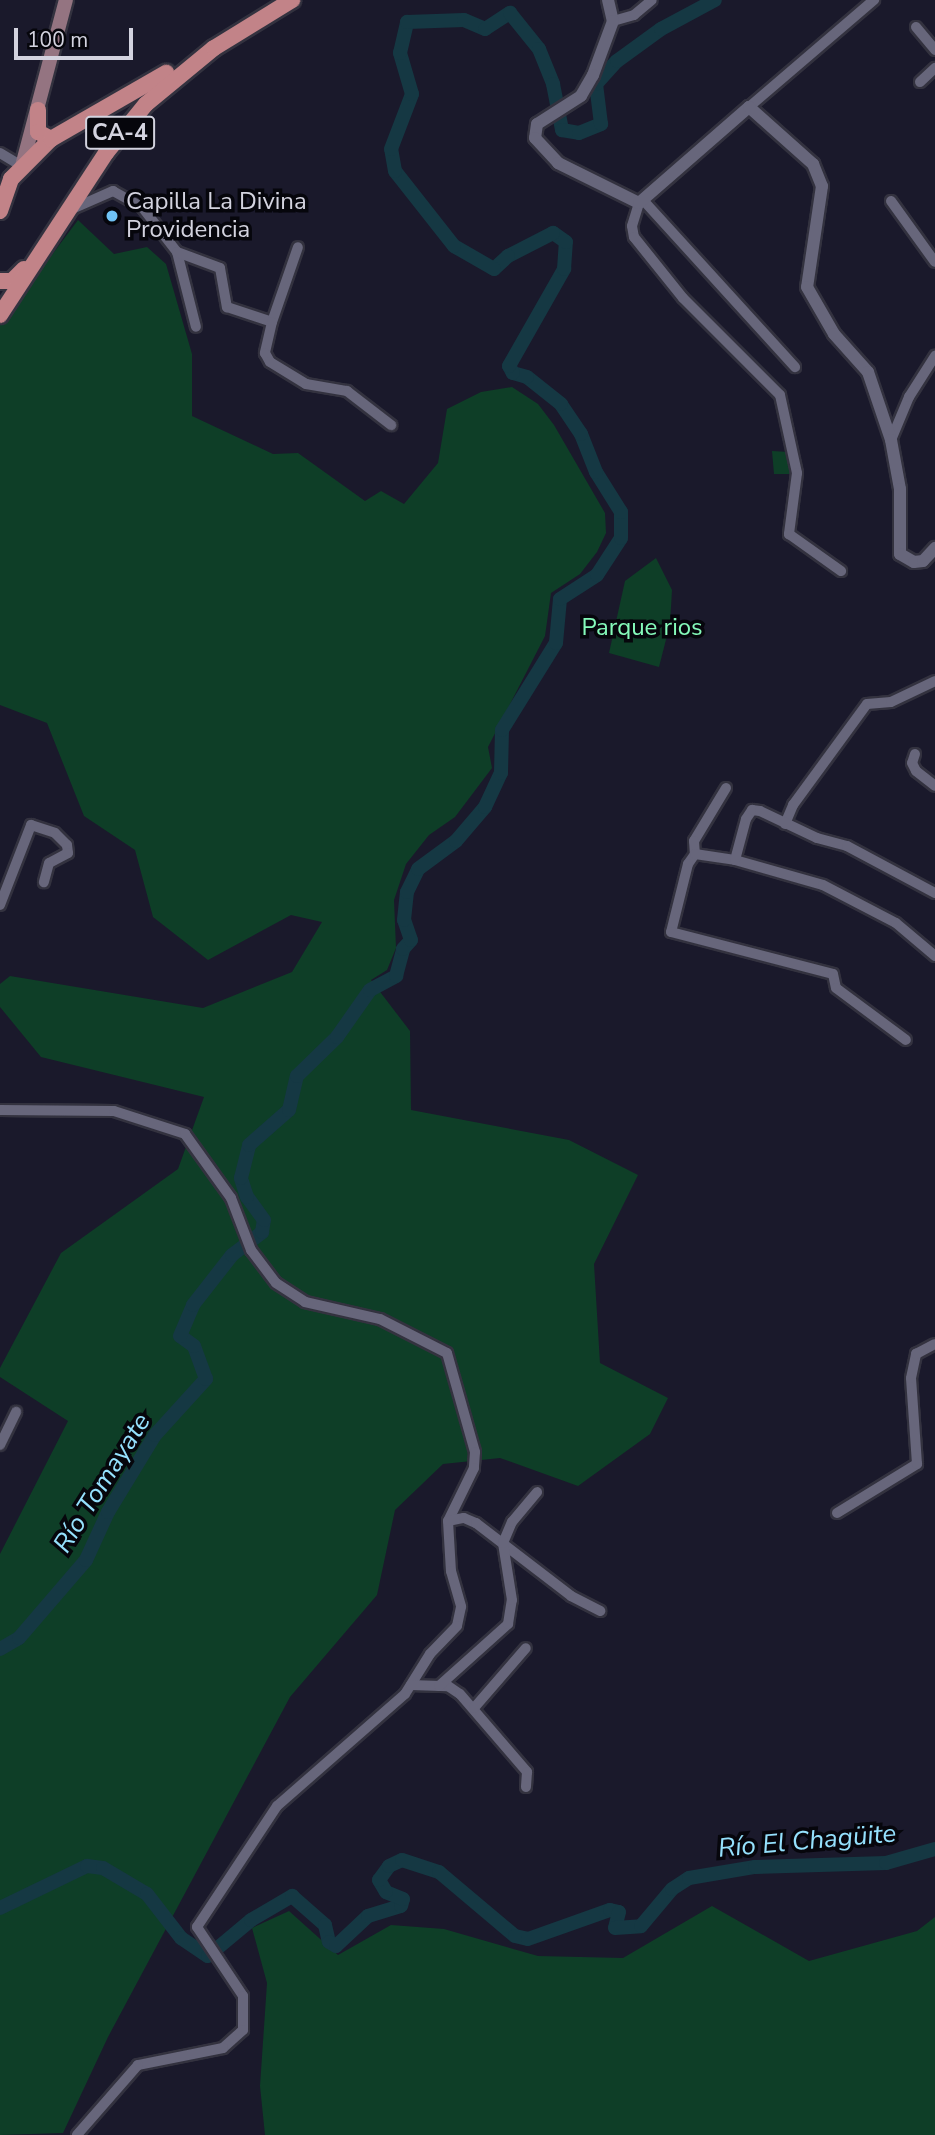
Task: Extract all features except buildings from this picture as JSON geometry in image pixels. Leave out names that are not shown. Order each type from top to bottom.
[{"type":"main road","points":[[22,166],[66,0]]},
{"type":"main road","name":"CA-4","points":[[0,211],[8,187],[22,166],[51,139],[138,93],[276,0]]},
{"type":"main road","name":"CA-4","points":[[0,315],[122,130],[161,89],[214,48],[292,0]]},
{"type":"main road","points":[[38,110],[38,132],[51,139]]},
{"type":"main road","points":[[51,234],[108,138],[103,121],[85,121]]},
{"type":"main road","points":[[0,281],[12,281],[40,252]]},
{"type":"street","points":[[608,0],[613,21],[593,75],[581,96],[541,121],[533,134],[553,161],[641,201],[795,367]]},
{"type":"street","points":[[613,21],[634,15],[652,0]]},
{"type":"street","points":[[841,571],[789,534],[797,473],[780,395],[683,298],[634,237],[632,226],[641,201],[874,0]]},
{"type":"street","points":[[916,27],[935,50]]},
{"type":"street","points":[[920,82],[935,68]]},
{"type":"street","points":[[749,107],[821,176],[807,287],[834,334],[867,372],[891,440],[900,489],[900,554],[914,562],[923,561],[935,548]]},
{"type":"street","points":[[0,153],[22,166]]},
{"type":"street","points":[[66,212],[113,191],[142,207],[177,252],[196,327]]},
{"type":"street","points":[[891,201],[935,262]]},
{"type":"street","points":[[298,247],[272,322],[265,354],[270,362],[306,384],[346,391],[391,425]]},
{"type":"street","points":[[177,252],[220,268],[228,307],[272,322]]},
{"type":"street","points":[[891,440],[909,397],[935,356]]},
{"type":"street","points":[[785,824],[793,805],[867,704],[891,702],[935,681]]},
{"type":"street","points":[[915,754],[912,763],[916,771],[935,786]]},
{"type":"street","points":[[726,788],[694,841],[695,854],[688,864],[671,932],[833,974],[835,988],[906,1040]]},
{"type":"street","points":[[735,860],[752,810],[847,846],[935,893]]},
{"type":"street","points":[[0,905],[31,825],[55,833],[67,845],[68,853],[49,863],[44,882]]},
{"type":"street","points":[[695,854],[735,860],[822,885],[866,904],[935,956]]},
{"type":"street","points":[[0,1110],[114,1111],[182,1132],[231,1198],[251,1250],[276,1283],[299,1299],[380,1319],[441,1348],[451,1359],[475,1464],[449,1521],[449,1560],[461,1614],[411,1685],[277,1806],[197,1927],[245,2003],[244,2025],[236,2040],[223,2048],[138,2065],[77,2135]]},
{"type":"street","points":[[837,1513],[917,1464],[911,1378],[916,1354],[935,1345]]},
{"type":"street","points":[[0,1445],[16,1412]]},
{"type":"street","points":[[439,1686],[508,1624],[512,1600],[503,1543],[512,1522],[537,1492]]},
{"type":"street","points":[[449,1521],[464,1518],[503,1543],[571,1596],[600,1611]]},
{"type":"street","points":[[474,1708],[526,1648]]},
{"type":"street","points":[[411,1685],[448,1686],[474,1708],[527,1772],[526,1787]]},
{"type":"green space","points":[[78,220],[114,254],[147,247],[166,264],[192,354],[192,416],[273,454],[298,453],[365,501],[381,491],[404,504],[438,463],[447,409],[481,392],[512,387],[538,404],[554,425],[605,513],[606,533],[597,552],[580,574],[551,593],[545,636],[488,747],[492,768],[455,817],[429,835],[406,864],[394,900],[396,948],[387,970],[371,980],[410,1031],[411,1110],[569,1140],[638,1175],[594,1264],[600,1363],[668,1398],[650,1434],[578,1486],[500,1458],[443,1464],[395,1510],[377,1595],[290,1697],[108,2037],[63,2133],[0,2135],[0,1554],[68,1421],[0,1377],[0,1368],[61,1253],[178,1169],[204,1097],[41,1057],[0,1007],[0,984],[10,976],[203,1008],[292,972],[322,922],[291,915],[208,960],[153,917],[135,850],[84,816],[47,723],[0,705],[0,324]]},
{"type":"green space","points":[[772,451],[789,452],[792,474],[774,474]]},
{"type":"green space","name":"Parque rios","points":[[656,558],[672,590],[670,624],[659,667],[609,653],[625,581]]},
{"type":"green space","points":[[712,1906],[809,1961],[917,1931],[935,1917],[935,2135],[265,2135],[260,2086],[267,1983],[252,1928],[289,1911],[338,1955],[391,1925],[444,1929],[538,1956],[623,1958]]},
{"type":"waterway","name":"Río Tomayate","points":[[0,1649],[19,1638],[86,1560],[108,1512],[155,1435],[206,1379],[194,1346],[180,1336],[193,1305],[232,1255],[262,1232],[264,1220],[247,1197],[241,1178],[249,1145],[289,1110],[297,1076],[337,1037],[370,990],[396,976],[403,949],[411,940],[404,920],[407,892],[418,869],[456,841],[485,807],[501,773],[502,730],[556,643],[560,599],[597,575],[621,538],[621,512],[596,472],[581,434],[561,404],[527,377],[513,373],[509,366],[564,269],[566,242],[553,233],[508,256],[494,269],[454,246],[395,171],[391,149],[412,94],[400,53],[407,22],[464,20],[485,29],[510,13],[539,49],[553,84],[562,130],[579,133],[601,124],[596,84],[617,61],[661,29],[715,0]]},
{"type":"waterway","name":"Río El Chagüite","points":[[0,1908],[87,1866],[103,1868],[147,1894],[181,1938],[208,1956],[251,1920],[292,1896],[325,1925],[329,1942],[336,1946],[368,1916],[401,1906],[403,1899],[386,1892],[379,1880],[389,1866],[402,1860],[439,1872],[515,1936],[528,1939],[610,1910],[619,1912],[615,1928],[641,1926],[672,1889],[689,1878],[755,1867],[886,1863],[935,1849]]},
{"type":"place","name":"Capilla La Divina Providencia","points":[[112,216]]}]
